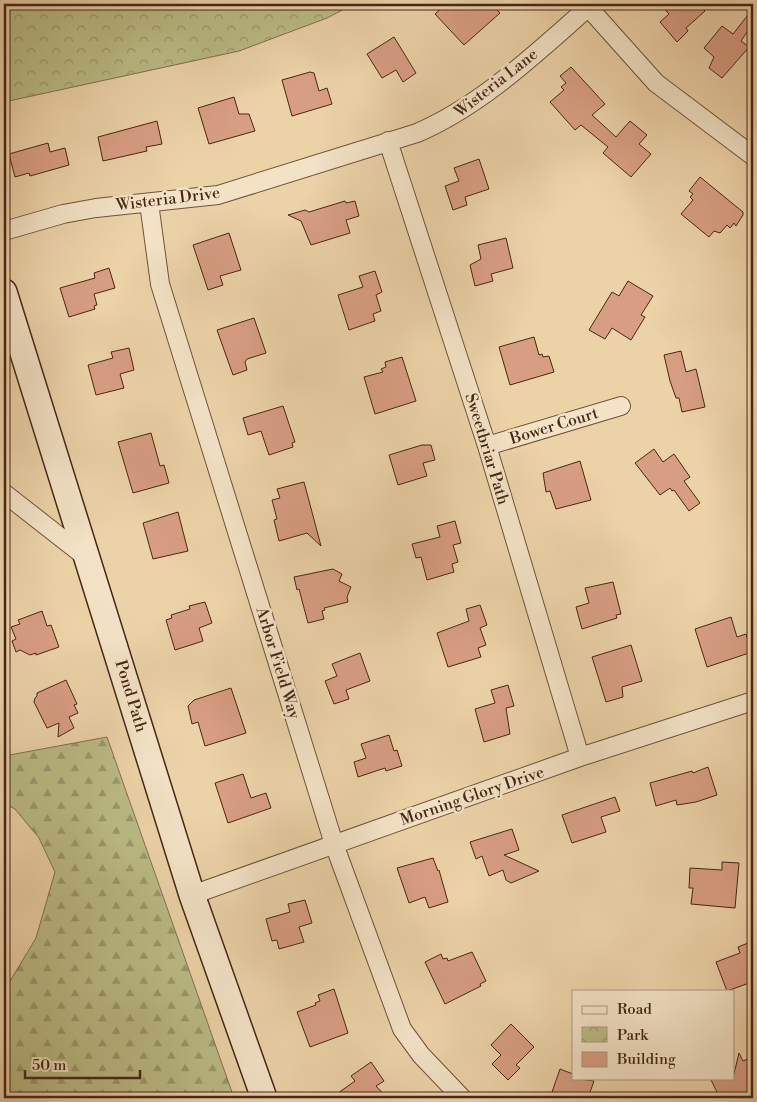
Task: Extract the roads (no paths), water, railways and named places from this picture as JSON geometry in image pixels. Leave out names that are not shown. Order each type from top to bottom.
[{"type":"street","name":"Wisteria Lane","points":[[388,141],[417,133],[448,120],[503,80],[590,5]]},
{"type":"street","points":[[590,5],[656,83],[753,156]]},
{"type":"street","name":"Wisteria Drive","points":[[4,231],[62,214],[96,208],[218,194],[388,141]]},
{"type":"street","name":"Sweetbriar Path","points":[[388,141],[486,446],[580,758]]},
{"type":"street","name":"Arbor Field Way","points":[[148,203],[160,284],[334,844],[402,1028],[421,1055],[462,1098]]},
{"type":"street","name":"Pond Path","points":[[4,292],[192,895],[264,1098]]},
{"type":"street","name":"Bower Court","points":[[486,446],[621,406]]},
{"type":"street","points":[[4,493],[87,558]]},
{"type":"street","name":"Morning Glory Drive","points":[[192,895],[580,758],[753,701]]}]
